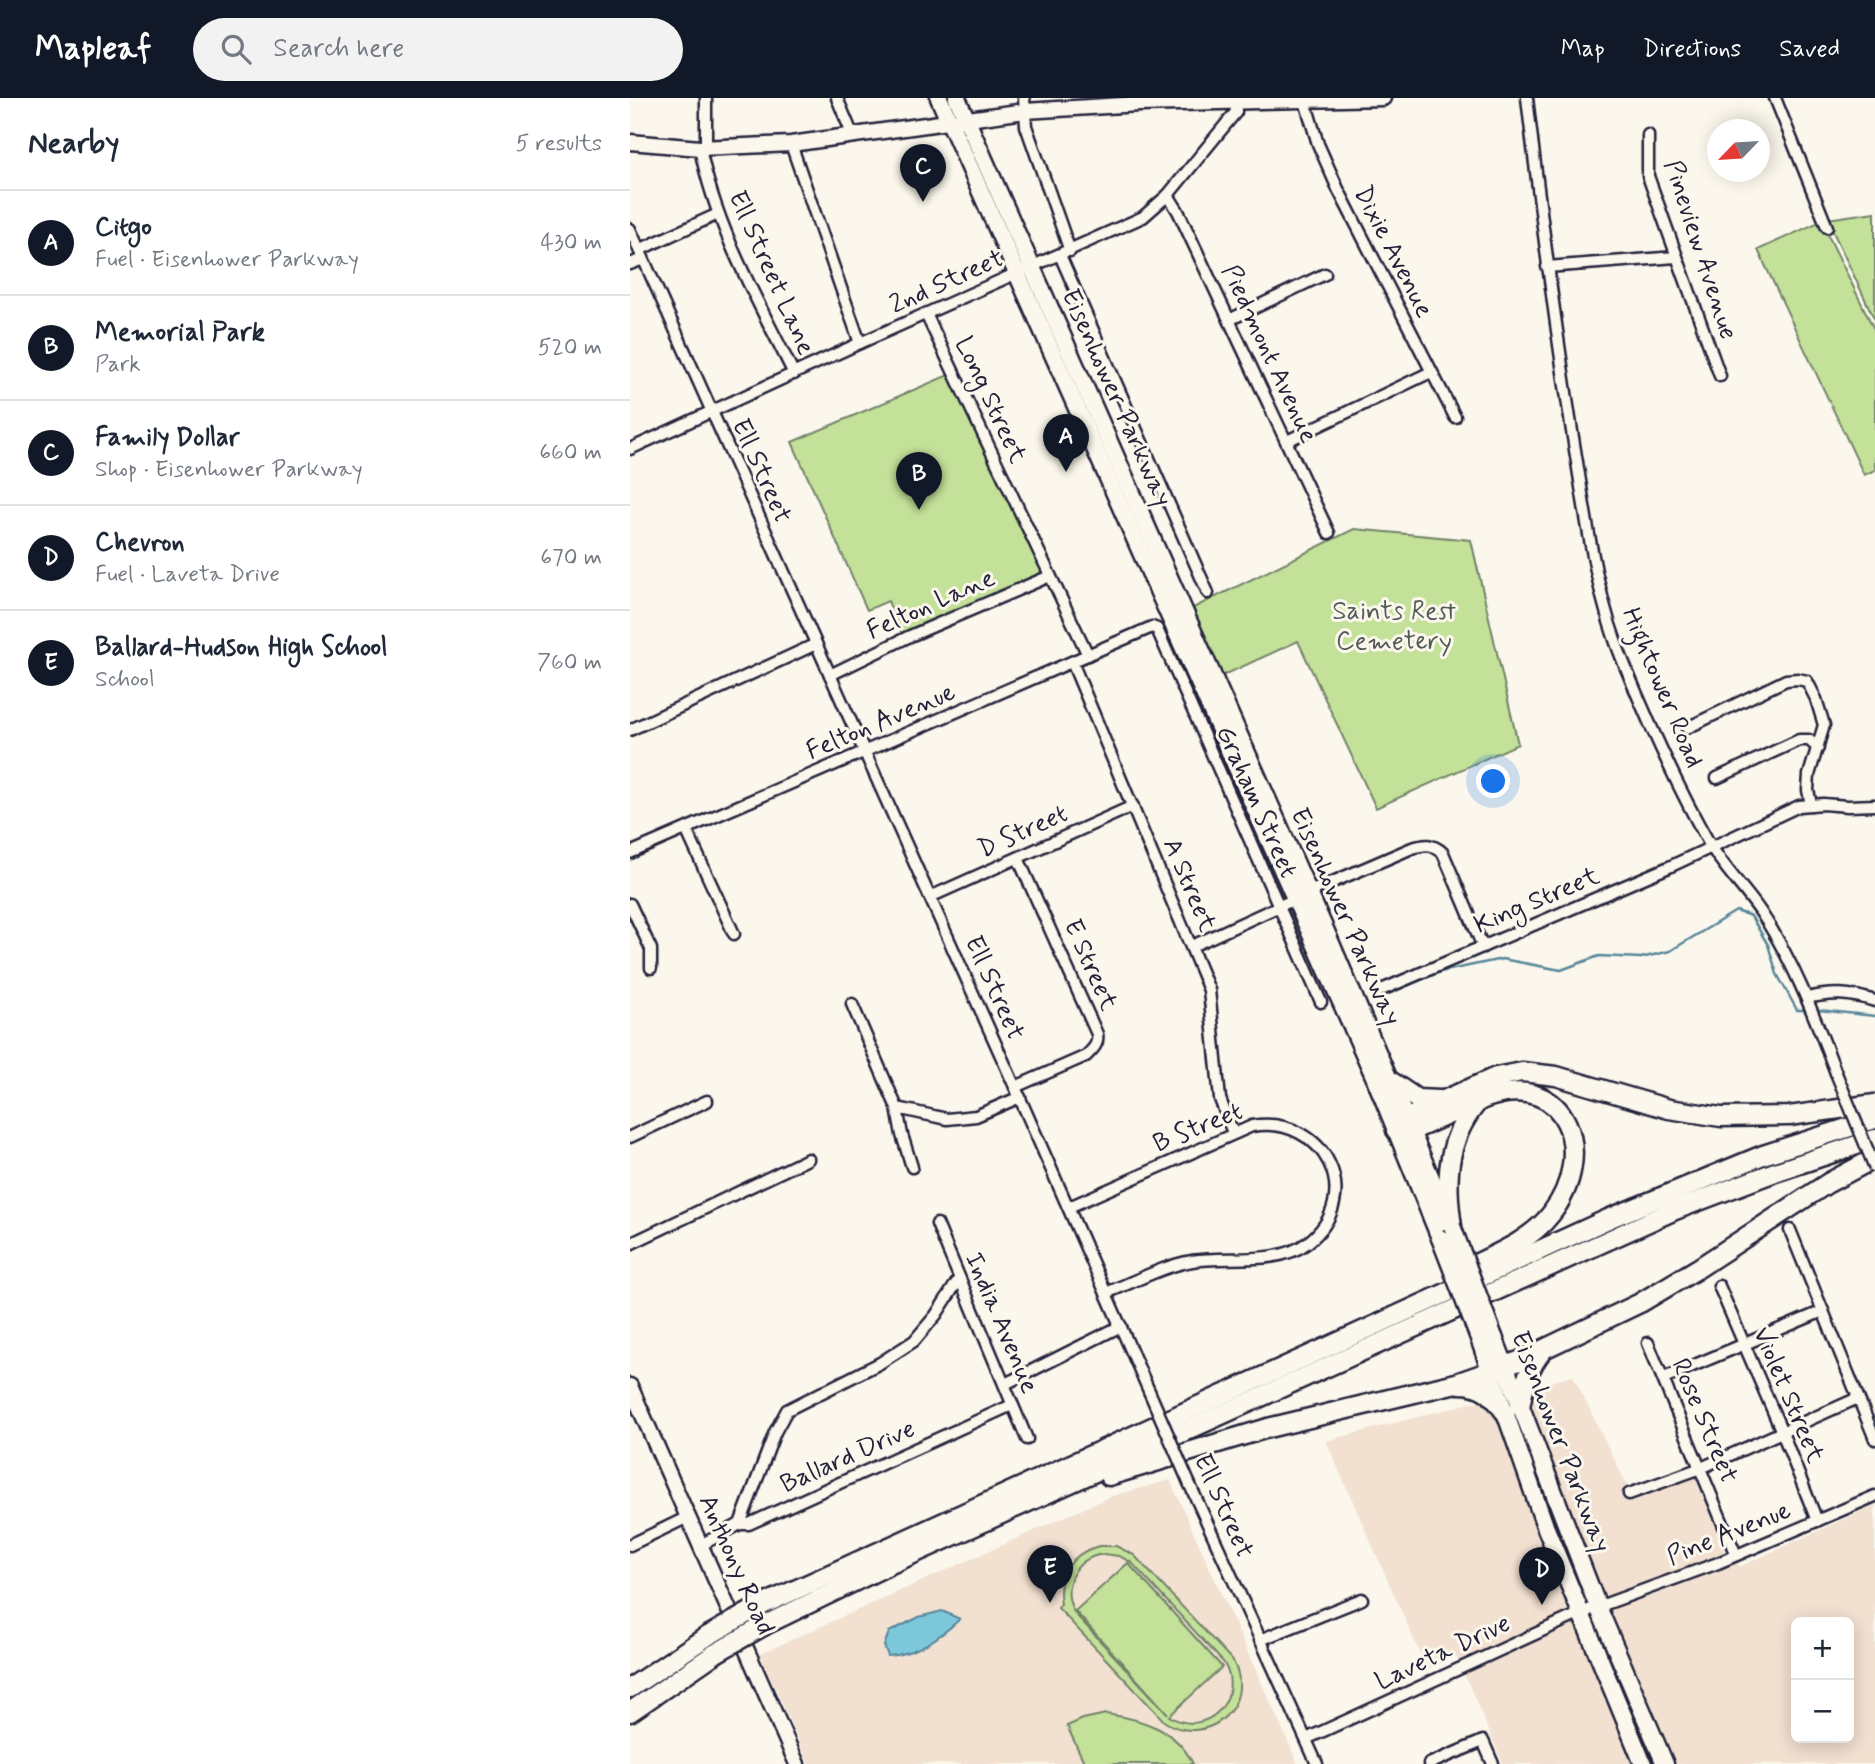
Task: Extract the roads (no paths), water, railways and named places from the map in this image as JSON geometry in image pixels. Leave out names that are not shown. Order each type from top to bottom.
[{"type":"highway","points":[[1404,1127],[1444,1100],[1496,1077],[1534,1072],[1556,1076],[1654,1106],[1721,1117],[1789,1116],[1875,1104]]},
{"type":"highway","points":[[1389,1080],[1417,1099],[1444,1100]]},
{"type":"highway","points":[[1330,1344],[1403,1301],[1519,1242],[1545,1222],[1567,1185],[1574,1154],[1571,1132],[1559,1111],[1541,1098],[1518,1092],[1498,1094],[1404,1127]]},
{"type":"highway","points":[[1446,1232],[1451,1153],[1459,1128],[1477,1102]]},
{"type":"highway","points":[[631,1688],[706,1637],[760,1606],[1330,1344],[1682,1187],[1763,1155],[1875,1119]]},
{"type":"highway","points":[[630,1712],[716,1653],[844,1586],[1675,1210],[1774,1172],[1875,1139]]},
{"type":"highway","points":[[1045,1495],[1268,1428],[1456,1383],[1498,1368],[1640,1303],[1828,1183],[1875,1158]]},
{"type":"highway","points":[[1456,1383],[1482,1388],[1512,1409],[1534,1361],[1544,1349]]},
{"type":"main road","name":"Eisenhower Parkway","points":[[939,98],[1404,1127],[1498,1368],[1545,1526],[1643,1764]]},
{"type":"main road","name":"Eisenhower Parkway","points":[[957,98],[1033,267],[1298,892],[1316,909],[1389,1080],[1404,1127]]},
{"type":"main road","name":"Eisenhower Parkway","points":[[1512,1409],[1551,1482],[1598,1607],[1665,1764]]},
{"type":"street","name":"Ell Street Lane","points":[[706,98],[703,148],[718,214],[794,374]]},
{"type":"street","points":[[837,98],[853,136]]},
{"type":"street","points":[[630,142],[703,148],[791,145],[950,122],[1024,104],[1383,98]]},
{"type":"street","name":"Hightower Road","points":[[1527,98],[1547,267],[1581,486],[1606,610],[1624,665],[1710,846],[1760,911],[1790,962],[1875,1168]]},
{"type":"street","points":[[1775,98],[1827,227]]},
{"type":"street","name":"2nd Street","points":[[630,449],[860,343],[1143,218],[1168,195],[1236,112],[1235,100]]},
{"type":"street","name":"Dixie Avenue","points":[[1305,101],[1318,144],[1338,189],[1454,417]]},
{"type":"street","points":[[1024,104],[1026,126],[1065,253],[1208,593]]},
{"type":"street","name":"Pineview Avenue","points":[[1648,135],[1648,176],[1720,376]]},
{"type":"street","points":[[791,145],[860,343]]},
{"type":"street","name":"Piedmont Avenue","points":[[1168,195],[1178,211],[1329,533]]},
{"type":"street","points":[[630,264],[641,254],[718,214]]},
{"type":"street","name":"Ell Street","points":[[630,229],[1317,1764]]},
{"type":"street","points":[[1547,267],[1676,257]]},
{"type":"street","points":[[1229,320],[1325,274]]},
{"type":"street","name":"Long Street","points":[[926,314],[1088,654]]},
{"type":"street","points":[[1287,441],[1431,372]]},
{"type":"street","name":"Felton Lane","points":[[830,675],[910,636],[1050,576]]},
{"type":"street","name":"Felton Avenue","points":[[630,853],[1147,627]]},
{"type":"street","name":"Graham Street","points":[[1147,627],[1157,629],[1321,1002]]},
{"type":"street","points":[[630,730],[816,645]]},
{"type":"street","name":"A Street","points":[[1072,662],[1209,990],[1220,1099],[1233,1133]]},
{"type":"street","points":[[1687,728],[1786,680],[1807,681],[1824,725],[1809,775],[1811,805]]},
{"type":"street","points":[[1717,778],[1799,740],[1809,740],[1818,748]]},
{"type":"street","name":"King Street","points":[[1378,991],[1668,867],[1799,806],[1875,804]]},
{"type":"street","name":"D Street","points":[[930,897],[1133,806]]},
{"type":"street","points":[[686,829],[734,934]]},
{"type":"street","points":[[1192,946],[1279,907],[1298,892],[1426,844],[1443,853],[1483,947]]},
{"type":"street","name":"E Street","points":[[1018,858],[1098,1040],[1086,1056],[1018,1092]]},
{"type":"street","points":[[630,904],[652,949],[651,968]]},
{"type":"street","points":[[1807,998],[1833,992],[1875,1000]]},
{"type":"street","points":[[852,1004],[897,1108],[912,1167]]},
{"type":"street","points":[[897,1108],[947,1119],[976,1116],[1018,1092]]},
{"type":"street","points":[[630,1137],[707,1101]]},
{"type":"street","name":"B Street","points":[[1069,1207],[1233,1133],[1265,1124],[1291,1128],[1317,1144],[1326,1157],[1334,1176],[1334,1203],[1326,1225],[1298,1249],[1266,1256],[1223,1258],[1177,1265],[1106,1293]]},
{"type":"street","points":[[630,1244],[808,1160]]},
{"type":"street","name":"India Avenue","points":[[937,1224],[1027,1439]]},
{"type":"street","points":[[1790,1230],[1875,1439]]},
{"type":"street","points":[[740,1524],[775,1432],[787,1410],[880,1363],[914,1341],[936,1315],[959,1279]]},
{"type":"street","name":"Violet Street","points":[[1719,1286],[1817,1521]]},
{"type":"street","points":[[1664,1378],[1823,1311]]},
{"type":"street","points":[[1004,1384],[1121,1326]]},
{"type":"street","name":"Rose Street","points":[[1648,1343],[1736,1555]]},
{"type":"street","name":"Anthony Road","points":[[630,1386],[636,1414],[701,1545],[797,1764]]},
{"type":"street","points":[[1629,1494],[1701,1468],[1857,1398]]},
{"type":"street","name":"Ballard Drive","points":[[701,1545],[740,1524],[750,1524],[773,1514],[1012,1405]]},
{"type":"street","name":"Pine Avenue","points":[[1598,1607],[1736,1555],[1875,1496]]},
{"type":"street","points":[[630,1545],[688,1517]]},
{"type":"street","points":[[1260,1640],[1362,1600]]},
{"type":"street","name":"Laveta Drive","points":[[1306,1739],[1598,1607]]},
{"type":"street","points":[[1429,1764],[1483,1741],[1493,1764]]},
{"type":"water","points":[[942,1611],[960,1619],[927,1644],[909,1652],[888,1656],[884,1646],[889,1632],[919,1617]]},
{"type":"waterway","points":[[1376,999],[1440,972],[1502,959],[1561,970],[1599,956],[1641,958],[1670,951],[1736,911],[1751,916],[1768,945],[1777,974],[1797,1010],[1804,1010]]},
{"type":"waterway","points":[[1819,1010],[1875,1016]]},
{"type":"place","name":"Family Dollar","points":[[923,202]]},
{"type":"place","name":"Citgo","points":[[1066,472]]},
{"type":"place","name":"Memorial Park","points":[[919,510]]},
{"type":"place","name":"Ballard-Hudson High School","points":[[1050,1603]]},
{"type":"place","name":"Chevron","points":[[1542,1605]]},
{"type":"park label","name":"Saints Rest Cemetery","points":[[1394,627]]}]
